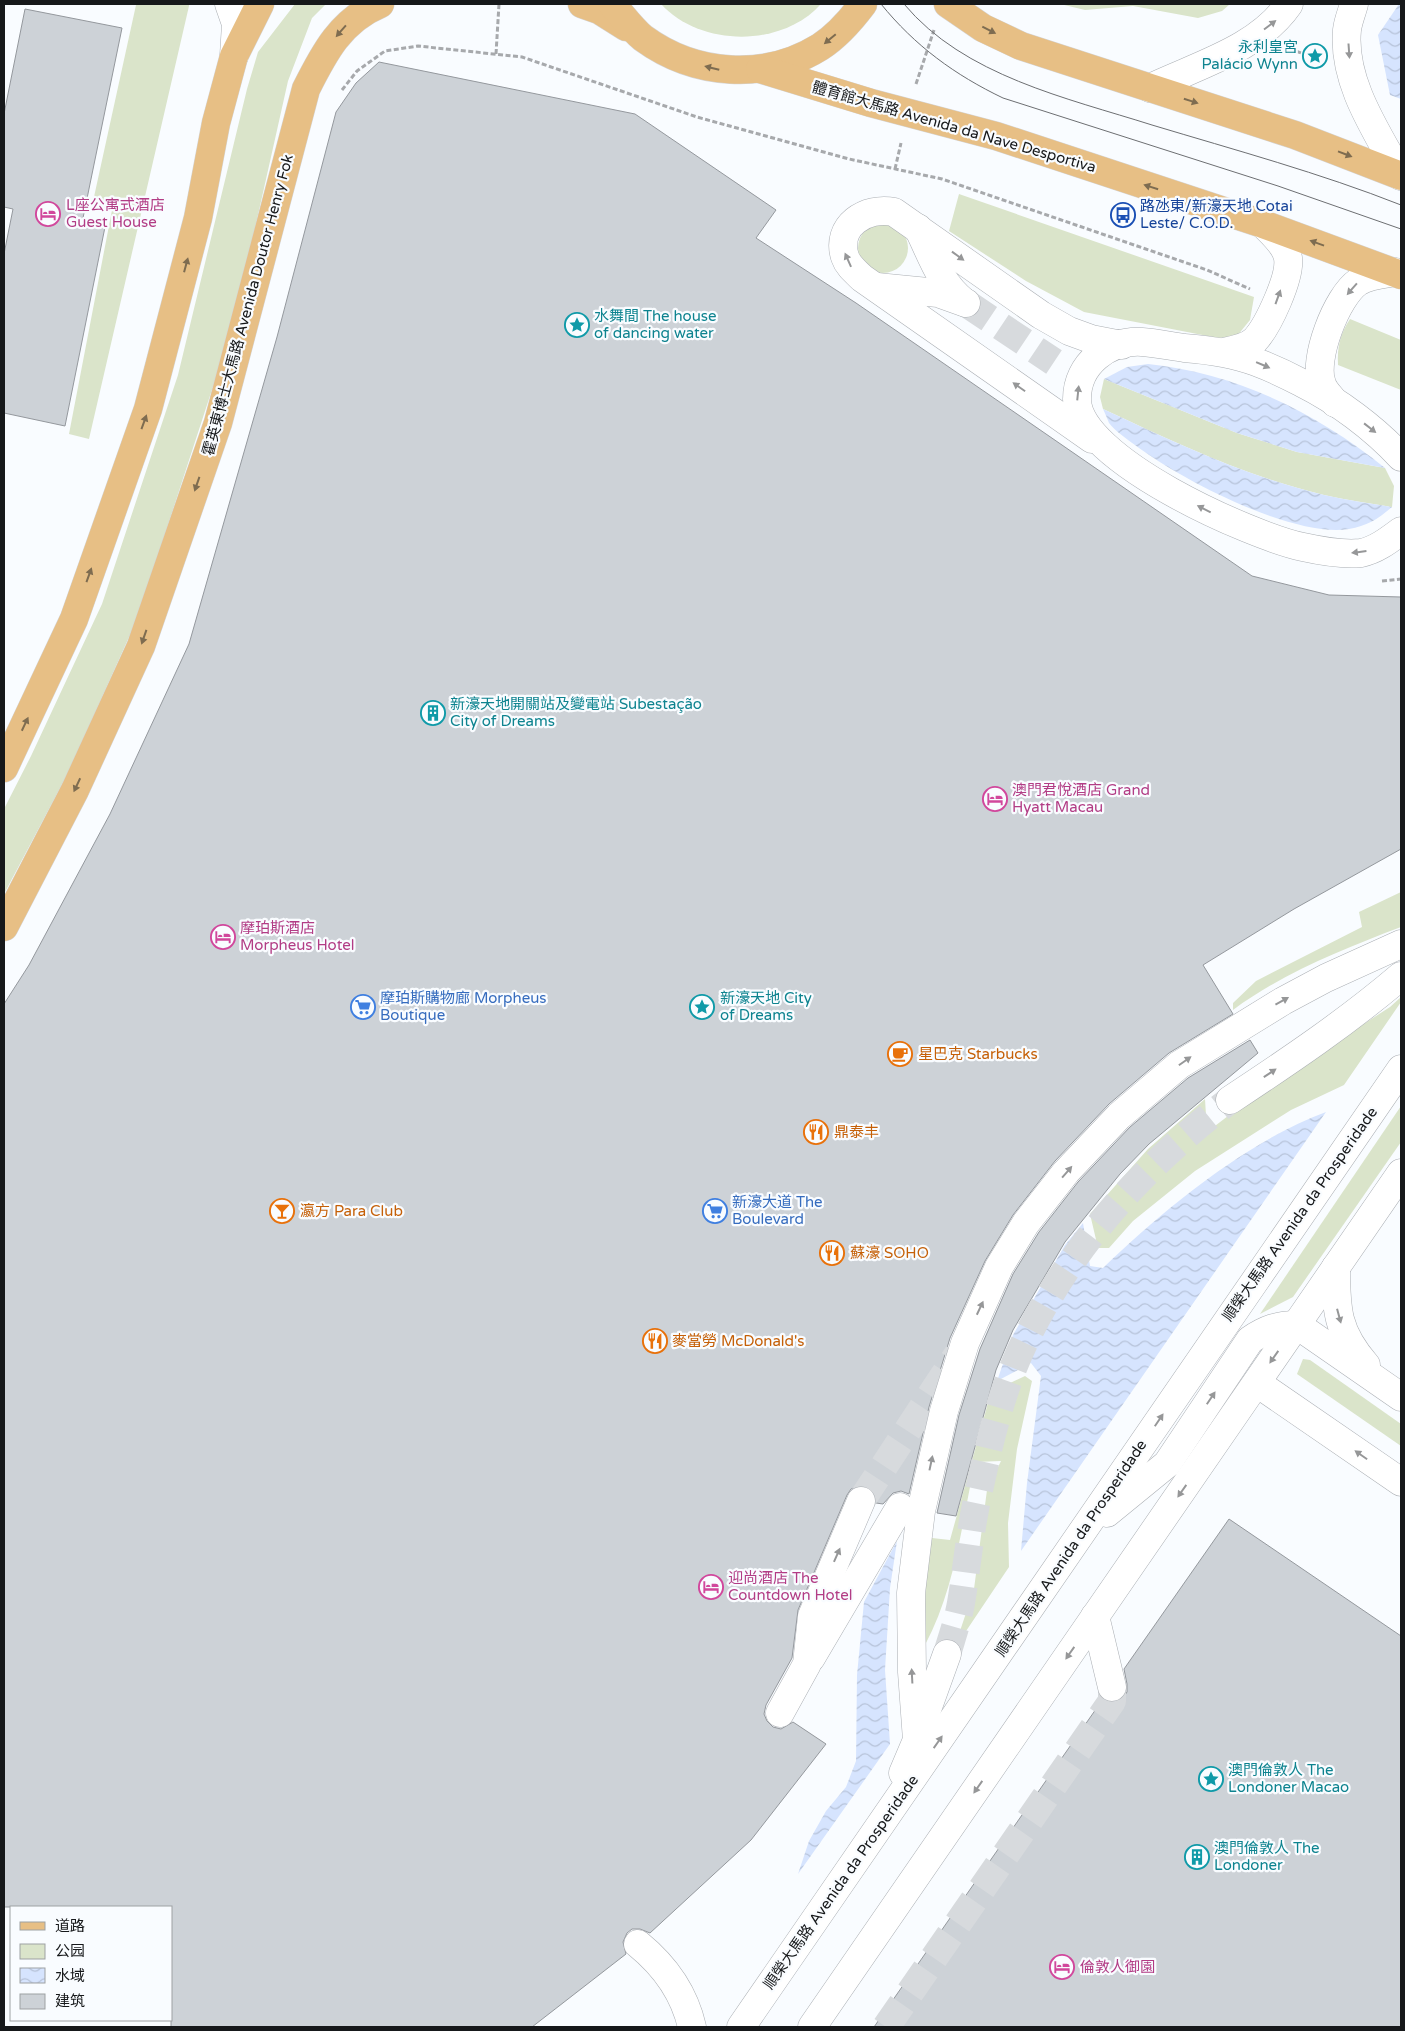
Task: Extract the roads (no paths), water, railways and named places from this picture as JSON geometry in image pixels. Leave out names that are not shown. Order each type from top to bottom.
[{"type":"main road","points":[[4,768],[74,619],[148,409],[198,218],[216,123],[234,56],[260,4]]},
{"type":"main road","name":"霍英東博士大馬路 Avenida Doutor Henry Fok","points":[[4,927],[75,790],[141,646],[218,423],[306,89],[322,58],[341,30],[364,10],[380,4]]},
{"type":"main road","points":[[582,4],[599,10],[678,59],[718,70],[760,70],[791,61],[820,47],[845,26],[863,4]]},
{"type":"main road","points":[[612,4],[642,37]]},
{"type":"main road","points":[[948,4],[983,28],[1021,46],[1295,135],[1401,176]]},
{"type":"main road","name":"體育館大馬路 Avenida da Nave Desportiva","points":[[760,70],[871,104],[996,136],[1264,224],[1398,274]]},
{"type":"street","points":[[229,4],[236,24],[234,56]]},
{"type":"street","points":[[1150,88],[1241,47],[1278,19],[1289,4]]},
{"type":"street","points":[[1354,4],[1347,30],[1350,67],[1366,110],[1401,176]]},
{"type":"street","points":[[1122,345],[1091,339],[1069,331],[1009,293],[894,212],[882,210],[868,212],[857,218],[846,235],[845,259],[852,269],[873,286],[1173,493],[1216,515],[1301,547],[1335,553],[1362,552],[1385,544],[1401,531]]},
{"type":"street","points":[[1223,352],[1240,349],[1255,340],[1269,319],[1288,270],[1288,257],[1279,240],[1264,224]]},
{"type":"street","points":[[873,286],[938,293],[966,303],[951,291],[941,278],[918,228]]},
{"type":"street","points":[[1335,403],[1322,384],[1318,363],[1331,323],[1347,292],[1358,282],[1375,275],[1398,274]]},
{"type":"street","points":[[1116,455],[1097,440],[1084,422],[1077,400],[1080,376],[1093,358],[1112,346],[1140,342],[1223,352],[1256,362],[1304,384],[1335,403],[1386,441],[1401,457]]},
{"type":"street","points":[[917,1740],[911,1593],[921,1511],[944,1411],[965,1343],[999,1267],[1026,1223],[1066,1172],[1119,1116],[1179,1065],[1282,1001],[1326,978],[1401,944]]},
{"type":"street","points":[[1230,1100],[1318,1041],[1362,1009],[1401,976]]},
{"type":"street","name":"順榮大馬路 Avenida da Prosperidade","points":[[741,2027],[1082,1533],[1285,1234],[1401,1069]]},
{"type":"street","points":[[812,2027],[1401,1172]]},
{"type":"street","points":[[1356,1238],[1387,1210],[1401,1204]]},
{"type":"street","points":[[1336,1268],[1336,1303],[1350,1347],[1392,1391]]},
{"type":"street","points":[[1082,1533],[1167,1464],[1250,1340],[1264,1330],[1280,1325],[1297,1325],[1392,1391]]},
{"type":"street","points":[[1257,1383],[1401,1482]]},
{"type":"street","points":[[807,1664],[812,1616],[861,1500]]},
{"type":"street","points":[[780,1713],[900,1507]]},
{"type":"street","points":[[1096,1616],[1112,1687]]},
{"type":"street","points":[[882,1822],[917,1740],[947,1654]]},
{"type":"street","points":[[638,1944],[668,1971],[689,2016],[692,2027]]},
{"type":"water","points":[[1399,4],[1401,4],[1401,99],[1390,95],[1378,35]]},
{"type":"water","points":[[1148,364],[1213,376],[1244,386],[1274,399],[1332,430],[1385,468],[1297,452],[1237,433],[1104,379],[1127,367]]},
{"type":"water","points":[[1103,409],[1211,458],[1267,479],[1324,495],[1392,507],[1372,521],[1349,529],[1325,529],[1298,524],[1268,515],[1207,489],[1155,459],[1114,429]]},
{"type":"water","points":[[1326,1112],[1021,1551],[1027,1483],[1041,1376],[1031,1363],[997,1381],[1013,1335],[1065,1245],[1083,1223],[1090,1266],[1103,1268],[1152,1223],[1207,1179],[1266,1140]]},
{"type":"water","points":[[897,1541],[890,1588],[885,1670],[890,1744],[798,1874],[809,1841],[826,1811],[846,1787],[856,1761],[857,1675],[864,1602]]},
{"type":"tunnel","points":[[966,303],[1054,362]]},
{"type":"tunnel","points":[[947,1654],[960,1609],[975,1508],[992,1435],[1010,1376],[1026,1339],[1066,1270],[1114,1208],[1169,1151],[1230,1100]]},
{"type":"tunnel","points":[[861,1501],[958,1354]]},
{"type":"tunnel","points":[[886,2027],[1112,1701],[1112,1687]]},
{"type":"tram line","points":[[881,4],[908,33],[937,58],[968,80],[1003,98],[1278,186],[1401,229]]},
{"type":"tram line","points":[[904,4],[928,29],[956,49],[986,67],[1019,81],[1086,105],[1309,172],[1401,205]]},
{"type":"place","name":"永利皇宮 Palácio Wynn","points":[[1315,56]]},
{"type":"place","name":"L座公寓式酒店 Guest House","points":[[48,214]]},
{"type":"place","name":"路氹東/新濠天地 Cotai Leste/ C.O.D.","points":[[1123,215]]},
{"type":"place","name":"水舞間 The house of dancing water","points":[[577,325]]},
{"type":"place","name":"新濠天地開關站及變電站 Subestação City of Dreams","points":[[433,713]]},
{"type":"place","name":"澳門君悅酒店 Grand Hyatt Macau","points":[[995,799]]},
{"type":"place","name":"摩珀斯酒店 Morpheus Hotel","points":[[223,937]]},
{"type":"place","name":"摩珀斯購物廊 Morpheus Boutique","points":[[363,1007]]},
{"type":"place","name":"新濠天地 City of Dreams","points":[[702,1007]]},
{"type":"place","name":"星巴克 Starbucks","points":[[900,1054]]},
{"type":"place","name":"鼎泰丰","points":[[816,1132]]},
{"type":"place","name":"瀛方 Para Club","points":[[282,1211]]},
{"type":"place","name":"新濠大道 The Boulevard","points":[[715,1211]]},
{"type":"place","name":"蘇濠 SOHO","points":[[832,1253]]},
{"type":"place","name":"麥當勞 McDonald's","points":[[655,1341]]},
{"type":"place","name":"迎尚酒店 The Countdown Hotel","points":[[711,1587]]},
{"type":"place","name":"澳門倫敦人 The Londoner Macao","points":[[1211,1779]]},
{"type":"place","name":"澳門倫敦人 The Londoner","points":[[1197,1857]]},
{"type":"place","name":"倫敦人御園","points":[[1062,1967]]}]
